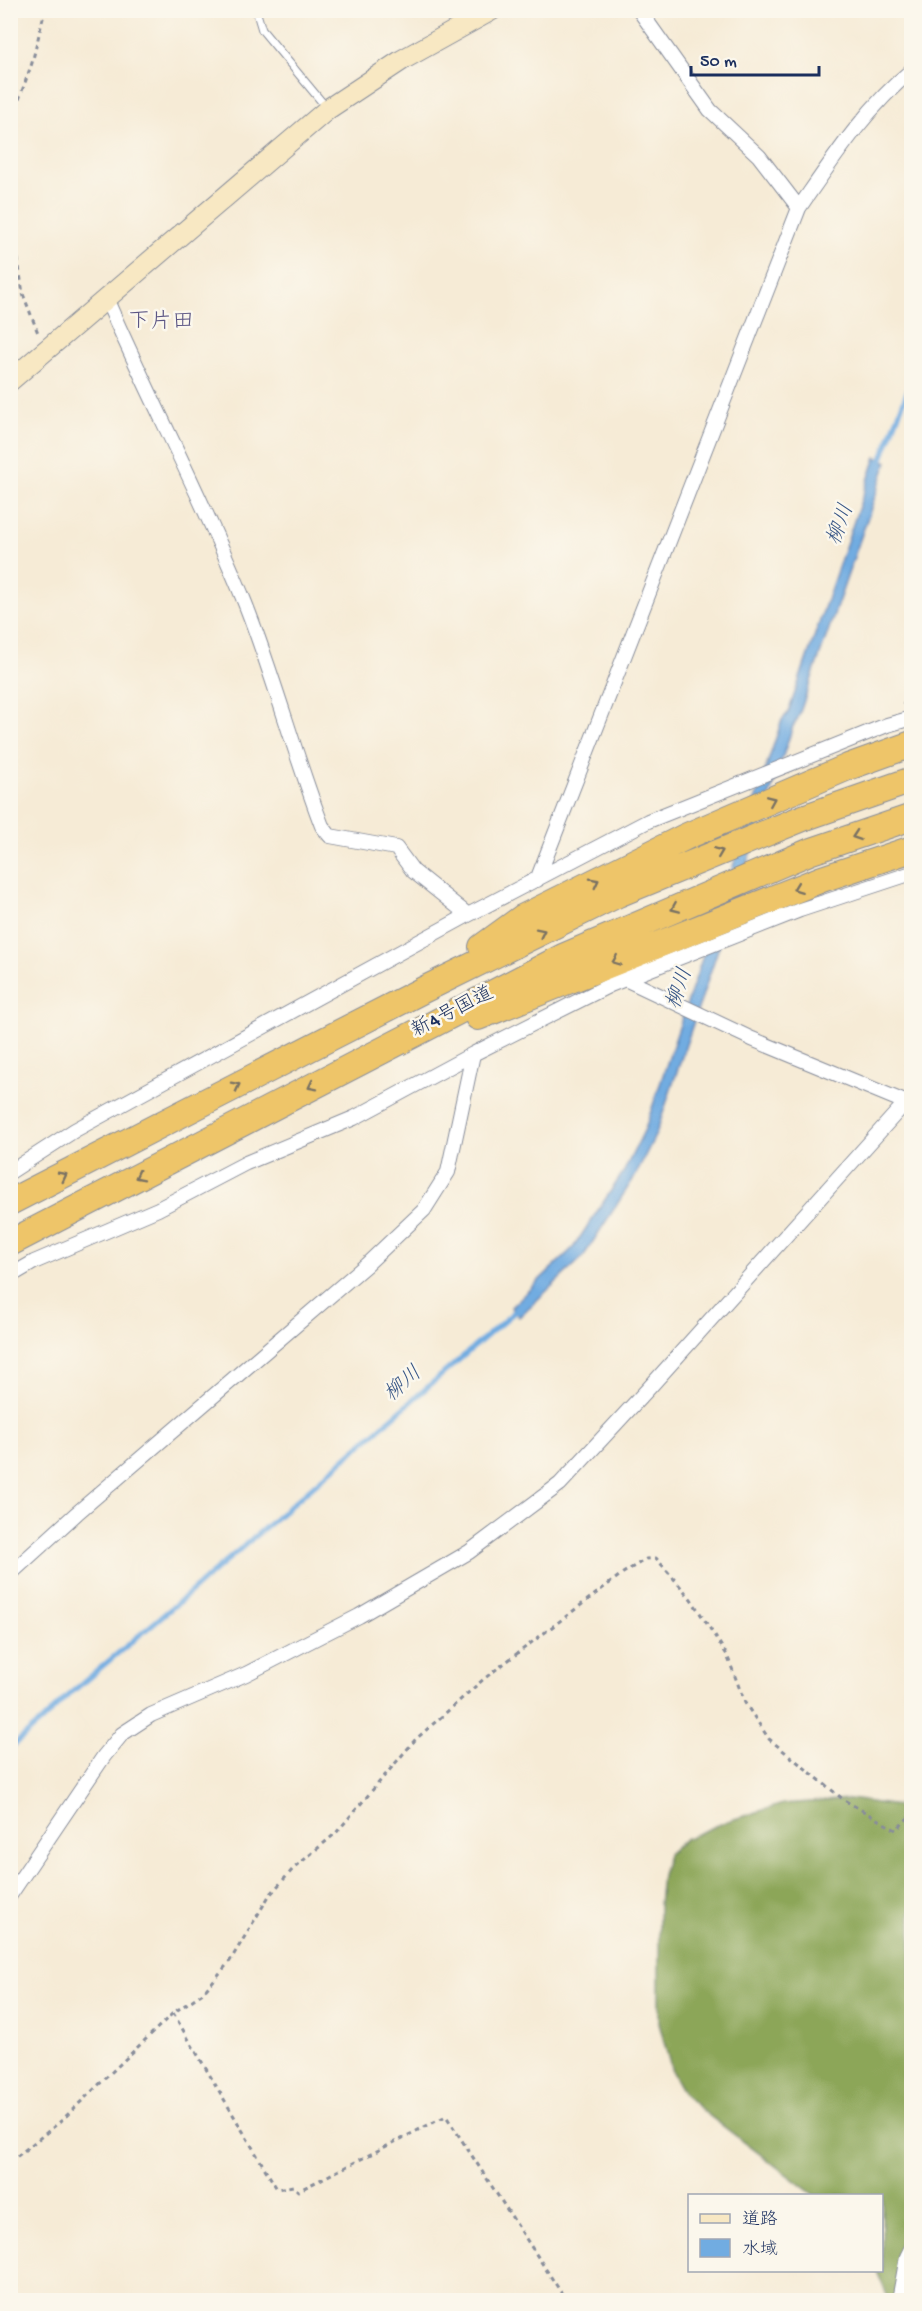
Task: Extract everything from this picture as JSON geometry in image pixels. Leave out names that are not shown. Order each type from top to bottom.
[{"type":"highway","points":[[421,991],[522,918],[687,836],[848,767],[912,744]]},
{"type":"highway","name":"新4号国道","points":[[10,1202],[421,991],[618,894],[802,818],[912,780]]},
{"type":"highway","name":"新4号国道","points":[[10,1243],[563,957],[809,852],[912,817]]},
{"type":"highway","points":[[350,1067],[822,879],[912,849]]},
{"type":"street","points":[[10,381],[328,109],[402,60],[492,10]]},
{"type":"street","points":[[639,10],[710,110],[759,156],[799,208]]},
{"type":"street","points":[[537,880],[799,208],[844,141],[893,86],[912,70]]},
{"type":"street","points":[[107,296],[138,371],[207,512],[244,602],[322,826],[330,836],[396,848],[413,871],[468,915]]},
{"type":"street","points":[[10,1172],[75,1130],[468,915],[648,821],[887,725],[912,718]]},
{"type":"street","points":[[10,1276],[34,1262],[158,1209],[246,1163],[354,1118],[473,1054],[625,979],[800,910],[912,873]]},
{"type":"street","points":[[10,1895],[104,1756],[122,1734],[151,1715],[246,1674],[359,1616],[469,1552],[560,1484],[909,1103],[752,1039],[625,979]]},
{"type":"street","points":[[10,1574],[77,1513],[366,1265],[424,1210],[448,1172],[473,1054]]},
{"type":"street","points":[[899,2301],[907,2257],[912,2247]]},
{"type":"lane","points":[[256,10],[262,30],[328,109]]},
{"type":"path","points":[[10,14],[16,10]]},
{"type":"path","points":[[10,125],[32,63],[45,10]]},
{"type":"path","points":[[10,205],[23,294],[44,351]]},
{"type":"path","points":[[10,2162],[62,2121],[173,2013],[203,1993],[230,1961],[269,1896],[293,1869],[336,1833],[416,1740],[485,1678],[623,1573],[646,1559],[656,1558],[691,1599],[727,1655],[746,1703],[769,1739],[844,1800],[896,1830],[912,1814]]},
{"type":"path","points":[[173,2013],[277,2189],[293,2186],[298,2191],[446,2116],[566,2301]]},
{"type":"green space","points":[[850,1799],[911,1808],[911,2300],[889,2300],[877,2272],[883,2272],[883,2194],[813,2194],[703,2111],[684,2094],[672,2072],[659,2023],[659,1904],[662,1875],[668,1854],[685,1839],[728,1821],[783,1804]]},
{"type":"water","points":[[876,457],[887,462],[798,718],[793,726],[656,1134],[634,1178],[583,1257],[519,1317],[511,1307],[573,1248],[624,1171],[645,1129],[782,720],[788,713]]},
{"type":"waterway","name":"柳川","points":[[880,464],[912,379]]},
{"type":"waterway","name":"柳川","points":[[10,1748],[66,1697],[519,1308]]},
{"type":"district","name":"下片田","points":[[161,323]]}]
